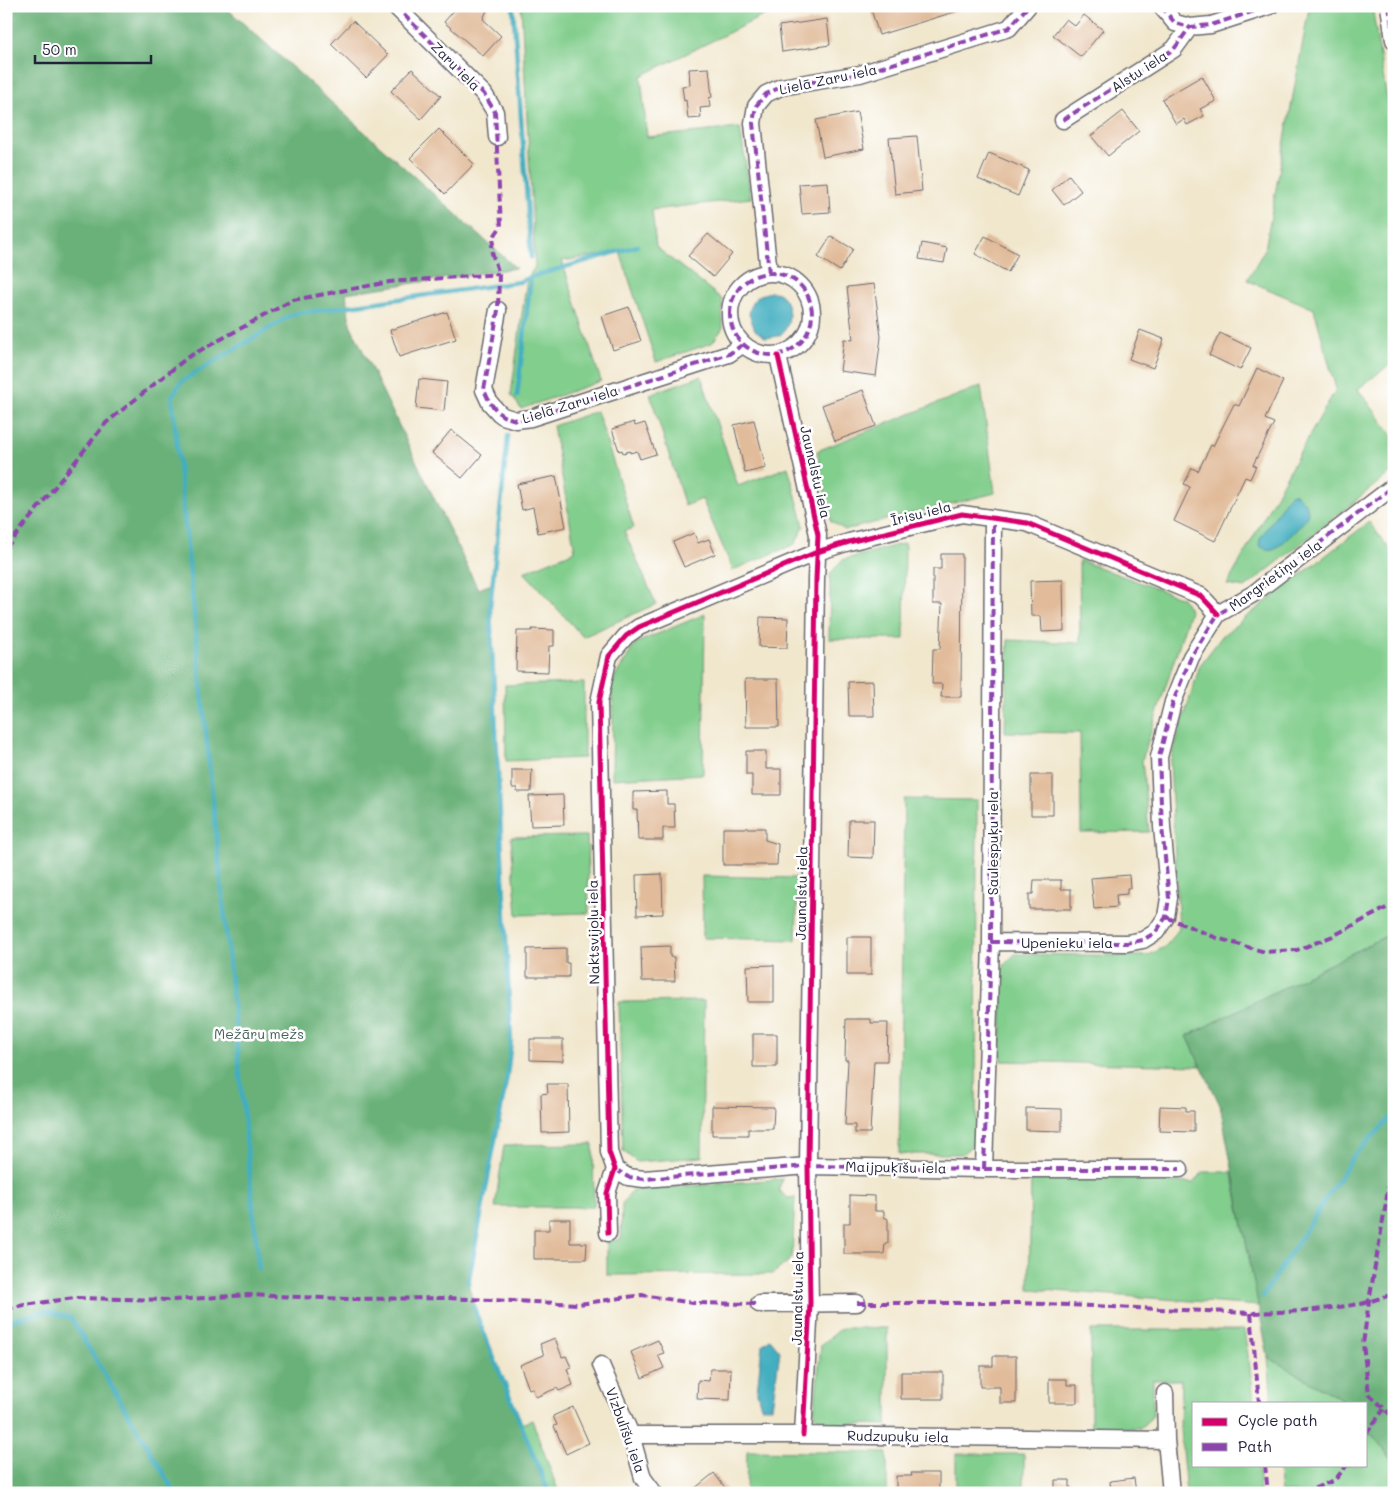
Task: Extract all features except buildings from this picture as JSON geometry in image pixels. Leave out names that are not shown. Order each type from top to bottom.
[{"type":"street","name":"Lielā Zaru iela","points":[[769,273],[753,123],[756,106],[766,94],[781,87],[860,74],[1009,28],[1028,6]]},
{"type":"street","points":[[1161,6],[1175,23],[1190,27],[1211,25],[1270,6]]},
{"type":"street","points":[[1389,6],[1394,40]]},
{"type":"street","name":"Zaru iela","points":[[400,9],[484,94],[494,112],[497,137]]},
{"type":"street","name":"Alstu iela","points":[[1062,120],[1174,49],[1190,27]]},
{"type":"street","points":[[769,273],[790,277],[805,290],[813,310],[810,331],[797,347],[778,356],[759,354],[742,345],[732,329],[730,310],[736,291],[750,278],[769,273]]},
{"type":"street","name":"Lielā Zaru iela","points":[[498,310],[484,390],[490,403],[499,413],[516,420],[531,418],[730,354],[742,345]]},
{"type":"street","name":"Jaunalstu iela","points":[[778,356],[818,535],[808,1166],[810,1303],[803,1435]]},
{"type":"street","name":"Margrietiņu iela","points":[[1143,940],[1156,932],[1166,917],[1169,898],[1162,827],[1159,757],[1173,702],[1191,658],[1218,614],[1252,594],[1394,486]]},
{"type":"street","name":"Īrisu iela","points":[[626,636],[639,627],[817,552],[849,542],[962,514],[1027,523],[1201,596],[1218,614]]},
{"type":"street","name":"Saulespuķu iela","points":[[984,1169],[991,942],[993,518]]},
{"type":"street","name":"Naktsvijoļu iela","points":[[615,1169],[609,1152],[599,702],[608,656],[626,636]]},
{"type":"street","name":"Upenieku iela","points":[[991,942],[1127,943],[1143,940]]},
{"type":"street","name":"Maijpuķīšu iela","points":[[615,1169],[628,1177],[644,1179],[808,1166],[984,1169],[1180,1169]]},
{"type":"street","points":[[608,1233],[608,1192],[615,1169]]},
{"type":"street","points":[[759,1304],[857,1303]]},
{"type":"street","name":"Vizbulīšu iela","points":[[602,1365],[631,1435],[643,1478],[654,1493]]},
{"type":"street","points":[[1165,1393],[1166,1440],[1171,1493]]},
{"type":"street","name":"Rudzupuķu iela","points":[[631,1435],[803,1435],[1166,1440]]},
{"type":"green space","name":"Mežāru mežs","points":[[6,6],[224,6],[516,268],[346,293],[350,324],[478,589],[492,584],[490,607],[511,1041],[507,1077],[468,1284],[480,1324],[549,1493],[6,1493]]},
{"type":"green space","points":[[521,6],[783,6],[641,76],[647,137],[740,128],[751,198],[652,210],[656,247],[722,299],[723,328],[712,343],[656,362],[620,252],[562,261],[601,381],[521,409],[511,394],[527,278],[535,267]]},
{"type":"green space","points":[[1313,6],[1372,6],[1394,143],[1394,361],[1358,389],[1394,437],[1394,470],[1245,588],[1227,585],[1336,389],[1314,309],[1247,280],[1265,249],[1309,8]]},
{"type":"green space","points":[[701,376],[738,486],[788,467],[804,526],[795,544],[733,570],[702,499],[685,506],[650,394]]},
{"type":"green space","points":[[981,386],[995,493],[845,530],[831,521],[817,451]]},
{"type":"green space","points":[[597,411],[634,528],[624,531],[656,604],[583,637],[524,572],[575,551],[553,426]]},
{"type":"green space","points":[[1369,522],[1394,555],[1394,932],[1187,1036],[1201,1066],[1001,1061],[1003,966],[1015,954],[1147,956],[1165,947],[1179,929],[1170,762],[1200,665],[1223,635]]},
{"type":"green space","points":[[905,543],[904,639],[829,639],[830,574],[842,560]]},
{"type":"green space","points":[[1079,560],[1182,598],[1190,611],[1142,760],[1149,832],[1081,833],[1080,733],[1005,732],[1008,640],[1080,643]]},
{"type":"green space","points":[[705,614],[703,774],[612,779],[613,707],[611,683],[636,643]]},
{"type":"green space","points":[[584,683],[584,758],[506,761],[505,685]]},
{"type":"green space","points":[[904,799],[977,800],[976,1142],[962,1154],[899,1154]]},
{"type":"green space","points":[[587,836],[589,913],[517,915],[511,837]]},
{"type":"green space","points":[[702,876],[798,878],[796,940],[703,938]]},
{"type":"green space","points":[[1394,932],[1394,1462],[1368,1430],[1368,1402],[1345,1402],[1268,1357],[1220,1105],[1187,1036]]},
{"type":"green space","points":[[704,1001],[702,1157],[637,1162],[623,1151],[619,1002]]},
{"type":"green space","points":[[593,1144],[594,1207],[495,1207],[504,1145]]},
{"type":"green space","points":[[1203,1172],[1232,1172],[1259,1306],[1029,1289],[1031,1178],[1166,1176],[1172,1182],[1193,1183]]},
{"type":"green space","points":[[783,1179],[778,1190],[788,1198],[795,1197],[792,1258],[773,1274],[607,1275],[607,1242],[621,1239],[622,1204],[632,1190]]},
{"type":"green space","points":[[842,1328],[887,1328],[887,1425],[824,1423],[814,1414],[821,1345]]},
{"type":"green space","points":[[1091,1330],[1244,1330],[1254,1402],[1192,1402],[1192,1466],[1258,1466],[1260,1493],[1186,1493],[1180,1429],[1181,1380],[1153,1380],[1153,1416],[1140,1428],[1091,1428]]},
{"type":"green space","points":[[1268,1357],[1345,1402],[1272,1402]]},
{"type":"green space","points":[[532,1420],[559,1493],[549,1493],[521,1424]]},
{"type":"green space","points":[[1368,1430],[1394,1462],[1394,1493],[1281,1493],[1278,1466],[1368,1466]]},
{"type":"green space","points":[[747,1451],[887,1453],[887,1493],[746,1493]]},
{"type":"green space","points":[[956,1454],[1024,1454],[1024,1493],[956,1493]]},
{"type":"water","points":[[770,292],[777,293],[783,297],[789,315],[783,332],[778,336],[766,338],[755,330],[749,314],[752,302],[760,295]]},
{"type":"water","points":[[1292,493],[1298,496],[1306,505],[1307,516],[1302,524],[1277,547],[1266,549],[1262,547],[1259,545],[1260,539]]},
{"type":"water","points":[[770,1339],[780,1351],[772,1407],[761,1407],[757,1392],[762,1345]]},
{"type":"waterway","points":[[513,6],[531,257]]},
{"type":"waterway","points":[[259,1270],[172,396],[182,381],[293,314],[519,282],[637,246]]},
{"type":"waterway","points":[[517,396],[531,277]]},
{"type":"waterway","points":[[468,1284],[507,1077],[511,1041],[490,607],[508,436]]},
{"type":"waterway","points":[[1263,1296],[1355,1154],[1394,1115]]},
{"type":"waterway","points":[[474,1306],[549,1493]]},
{"type":"waterway","points":[[6,1322],[46,1311],[71,1318],[175,1493]]},
{"type":"marked path","points":[[395,6],[484,94],[495,112],[501,226],[495,235],[491,250],[499,274],[498,310],[484,390],[490,403],[499,413],[516,420],[531,418],[729,354],[742,345]]},
{"type":"marked path","points":[[769,273],[753,123],[756,106],[766,94],[781,87],[860,74],[1009,28],[1028,6]]},
{"type":"marked path","points":[[1161,6],[1175,23],[1190,27],[1211,25],[1270,6]]},
{"type":"marked path","points":[[1389,6],[1394,40]]},
{"type":"marked path","points":[[1063,120],[1174,49],[1190,27]]},
{"type":"marked path","points":[[771,273],[787,276],[800,285],[809,298],[812,314],[809,330],[800,343],[787,352],[771,355],[755,352],[742,343],[733,330],[730,314],[733,298],[742,285],[755,276],[771,273]]},
{"type":"marked path","points":[[6,548],[106,423],[188,357],[293,300],[389,282],[499,274]]},
{"type":"marked path","points":[[991,942],[1127,943],[1143,940],[1156,932],[1166,917],[1169,898],[1162,827],[1159,757],[1173,702],[1191,657],[1218,614],[1253,594],[1394,486]]},
{"type":"marked path","points":[[984,1169],[991,942],[993,518]]},
{"type":"marked path","points":[[1166,917],[1217,938],[1265,952],[1297,950],[1333,936],[1394,904]]},
{"type":"marked path","points":[[1394,1157],[1391,1165],[1363,1344],[1369,1394],[1394,1418]]},
{"type":"marked path","points":[[615,1169],[628,1177],[644,1179],[808,1166],[984,1169],[1180,1169]]},
{"type":"marked path","points":[[857,1303],[1022,1303],[1251,1313],[1307,1311],[1361,1304],[1394,1294]]},
{"type":"marked path","points":[[6,1310],[18,1306],[74,1298],[174,1300],[248,1295],[349,1299],[446,1298],[579,1304],[642,1295],[693,1303],[759,1304]]},
{"type":"marked path","points":[[1251,1313],[1259,1402]]},
{"type":"marked path","points":[[1368,1431],[1384,1409]]},
{"type":"marked path","points":[[1265,1466],[1268,1493]]},
{"type":"marked path","points":[[1303,1493],[1335,1480],[1346,1466]]},
{"type":"cycle path","points":[[778,356],[818,535],[808,1166],[810,1303],[803,1435]]},
{"type":"cycle path","points":[[608,1233],[607,1193],[615,1169],[609,1152],[599,702],[609,656],[626,636],[639,627],[817,552],[849,542],[962,514],[1027,523],[1201,596],[1218,614]]}]
